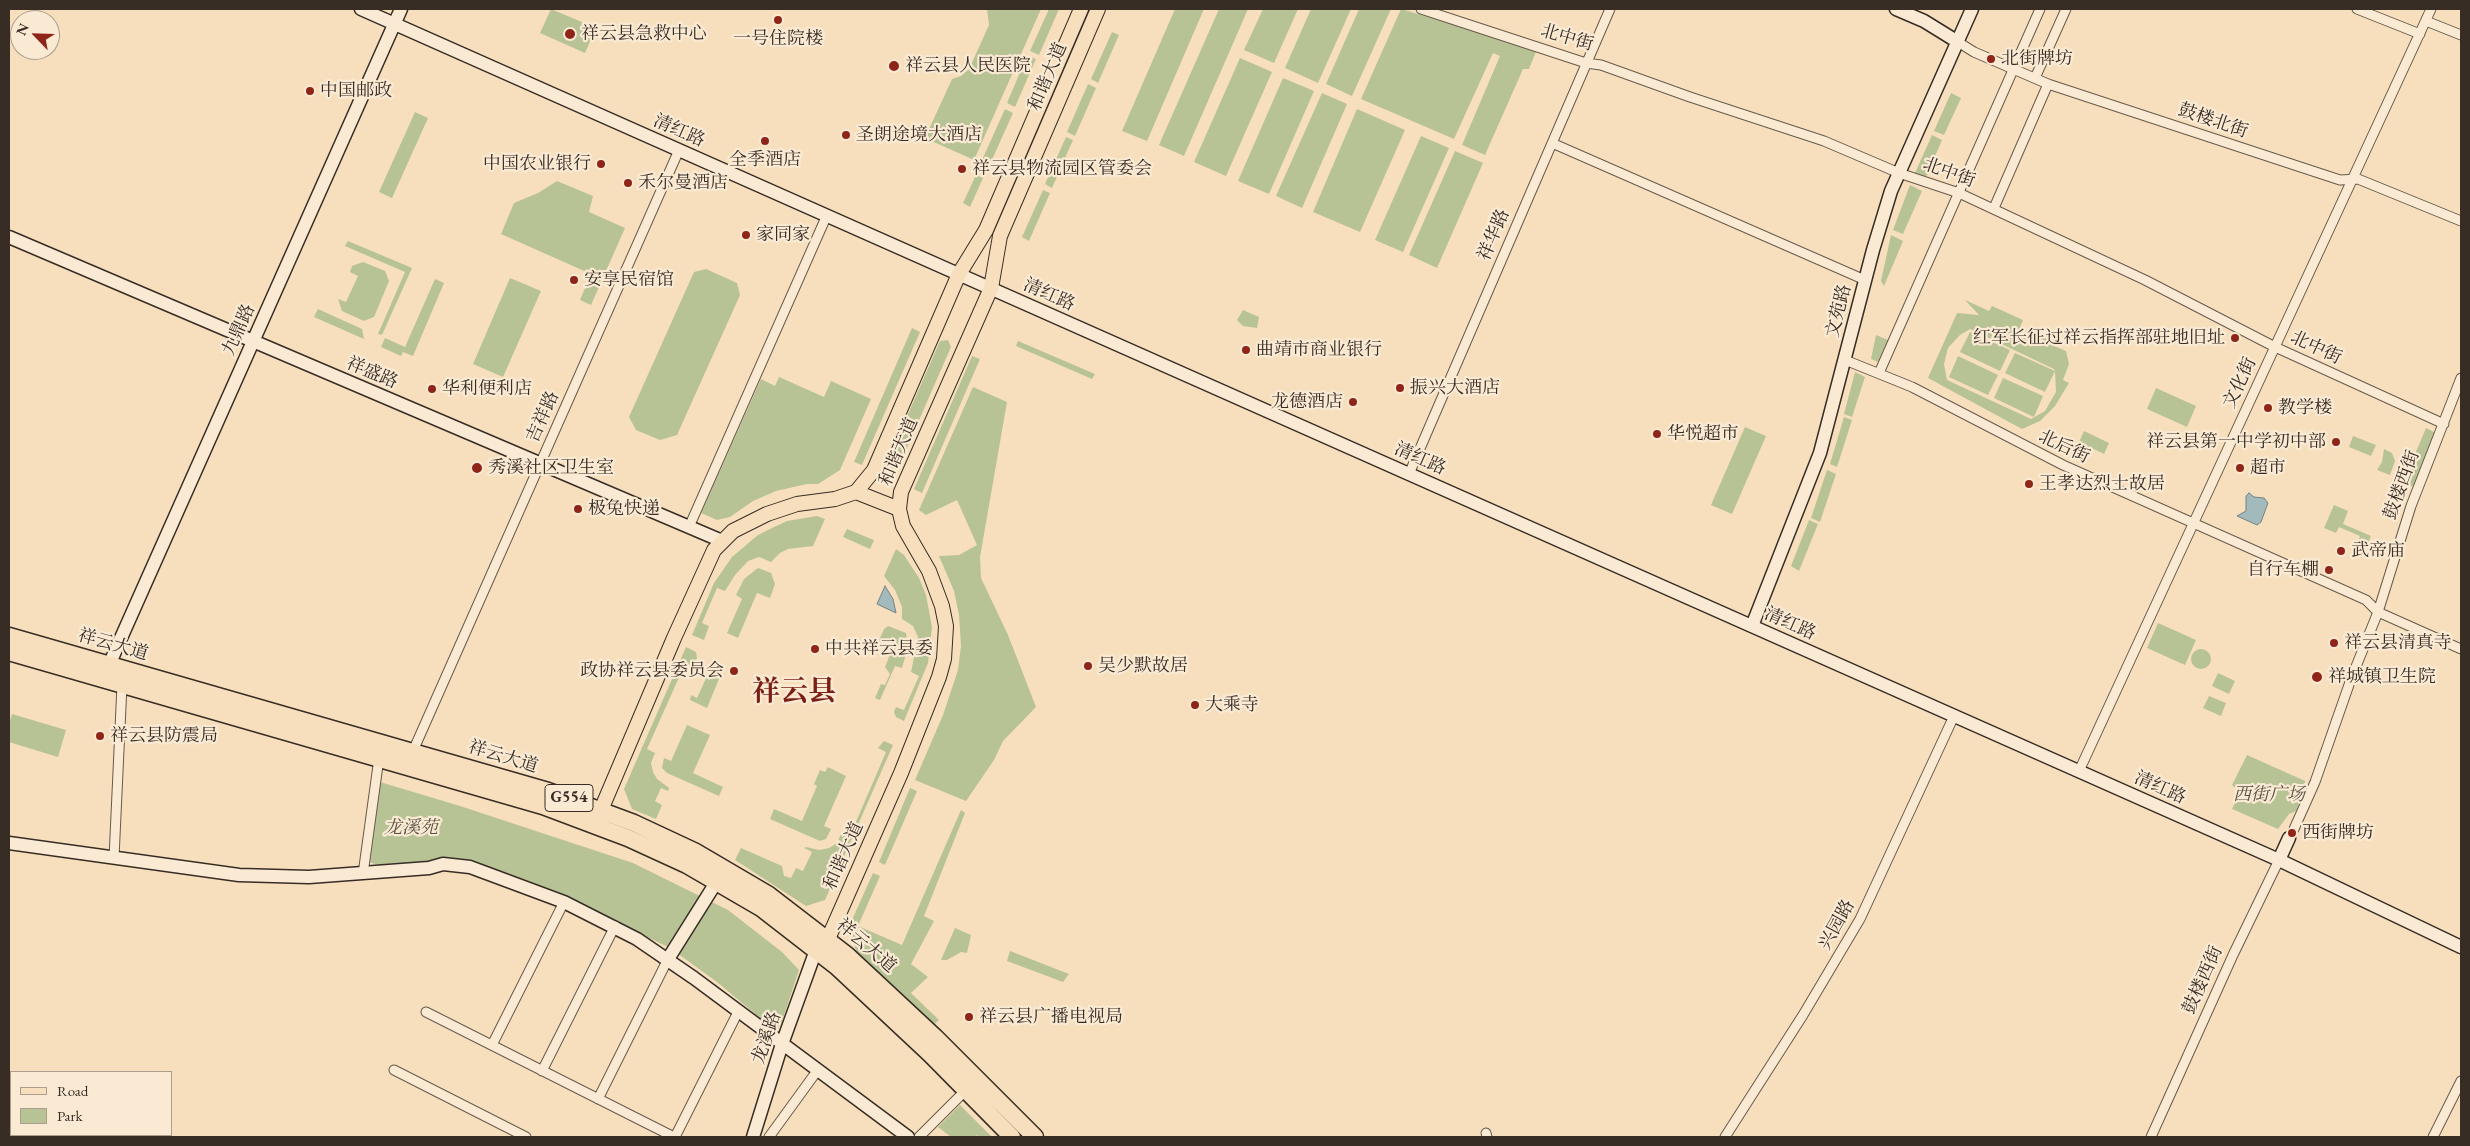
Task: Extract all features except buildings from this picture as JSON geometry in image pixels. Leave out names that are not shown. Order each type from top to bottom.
[{"type":"highway","name":"祥云大道","points":[[9,636],[106,672],[122,685],[379,758],[410,759],[530,785],[601,810],[664,837],[722,866],[770,895],[822,944],[1012,1137]]},
{"type":"highway","name":"祥云大道","points":[[9,652],[106,672],[410,759],[596,825],[658,851],[717,881],[822,944],[907,1009],[1035,1137]]},
{"type":"main road","name":"清红路","points":[[362,9],[2279,860],[2461,947]]},
{"type":"main road","name":"九鼎路","points":[[106,672],[401,9]]},
{"type":"main road","name":"和谐大道","points":[[601,810],[697,585],[714,550],[733,531],[778,510],[797,504],[835,499],[856,492],[874,470],[960,274],[986,230],[1081,9]]},
{"type":"main road","name":"和谐大道","points":[[822,944],[901,773],[939,677],[944,659],[946,626],[940,599],[928,570],[907,535],[899,509],[901,492],[990,288],[1000,236],[1098,9]]},
{"type":"main road","points":[[1896,9],[1924,21],[1958,42]]},
{"type":"main road","name":"文苑路","points":[[1752,626],[1818,459],[1885,210],[1899,173],[1972,9]]},
{"type":"main road","name":"祥盛路","points":[[9,237],[722,542]]},
{"type":"main road","points":[[856,492],[899,509]]},
{"type":"main road","name":"鼓楼西街","points":[[2279,860],[2291,834]]},
{"type":"main road","points":[[9,843],[238,875],[309,877],[429,868],[443,864],[461,865],[564,902],[615,926],[668,959],[908,1137]]},
{"type":"main road","points":[[668,959],[717,881]]},
{"type":"main road","name":"龙溪路","points":[[753,1137],[782,1044],[822,944]]},
{"type":"street","name":"北中街","points":[[1421,9],[1586,63],[1601,65],[1690,97],[1824,141],[1899,173],[1959,193],[1994,208],[2275,347],[2445,423]]},
{"type":"street","name":"祥华路","points":[[1409,474],[1610,9]]},
{"type":"street","points":[[1880,373],[2040,9]]},
{"type":"street","points":[[2035,78],[2066,9]]},
{"type":"street","points":[[2357,9],[2420,34]]},
{"type":"street","name":"文化街","points":[[2079,771],[2354,180],[2431,9]]},
{"type":"street","points":[[2426,21],[2461,35]]},
{"type":"street","name":"鼓楼北街","points":[[1958,42],[1974,52],[2048,84],[2289,164],[2340,180],[2354,180],[2461,221]]},
{"type":"street","points":[[1994,208],[2048,84]]},
{"type":"street","points":[[1552,143],[1865,280]]},
{"type":"street","name":"吉祥路","points":[[410,759],[679,150]]},
{"type":"street","points":[[689,527],[827,216]]},
{"type":"street","name":"北后街","points":[[1845,360],[1880,373],[1932,397],[2034,452],[2366,600],[2378,612],[2461,649]]},
{"type":"street","name":"鼓楼西街","points":[[2291,834],[2315,782],[2351,679],[2378,612],[2411,506],[2461,378]]},
{"type":"street","points":[[114,858],[122,685]]},
{"type":"street","name":"兴园路","points":[[1725,1137],[1860,919],[1954,716]]},
{"type":"street","points":[[363,874],[379,758]]},
{"type":"street","name":"鼓楼西街","points":[[2151,1137],[2233,955],[2279,860]]},
{"type":"street","points":[[492,1045],[564,902]]},
{"type":"street","points":[[542,1071],[615,926]]},
{"type":"street","points":[[598,1099],[668,959]]},
{"type":"street","points":[[426,1012],[674,1137],[738,1012]]},
{"type":"street","points":[[394,1070],[526,1137]]},
{"type":"street","points":[[768,1137],[817,1071]]},
{"type":"street","points":[[2433,1137],[2461,1080]]},
{"type":"street","points":[[919,1137],[966,1090]]},
{"type":"green space","points":[[551,9],[596,28],[585,53],[540,33]]},
{"type":"green space","points":[[987,9],[1041,9],[974,160],[925,138],[952,79],[961,76],[969,69],[989,25]]},
{"type":"green space","points":[[1049,9],[1059,9],[1039,55],[1030,51]]},
{"type":"green space","points":[[1175,9],[1204,9],[1147,141],[1122,131]]},
{"type":"green space","points":[[1219,9],[1248,9],[1184,156],[1159,145]]},
{"type":"green space","points":[[1263,9],[1298,9],[1274,63],[1244,50]]},
{"type":"green space","points":[[1311,9],[1351,9],[1318,83],[1285,68]]},
{"type":"green space","points":[[1359,9],[1391,9],[1352,96],[1326,84]]},
{"type":"green space","points":[[1401,9],[1537,49],[1529,69],[1523,69],[1485,155],[1462,145],[1500,56],[1493,53],[1454,139],[1361,99]]},
{"type":"green space","points":[[1112,32],[1119,35],[1098,83],[1091,79]]},
{"type":"green space","points":[[1027,56],[1036,59],[1015,107],[1007,103]]},
{"type":"green space","points":[[1240,58],[1272,72],[1226,176],[1194,162]]},
{"type":"green space","points":[[1283,78],[1314,91],[1269,194],[1238,181]]},
{"type":"green space","points":[[1088,84],[1096,88],[1075,136],[1067,132]]},
{"type":"green space","points":[[1322,93],[1347,104],[1302,208],[1276,196]]},
{"type":"green space","points":[[1951,93],[1961,98],[1944,135],[1934,131]]},
{"type":"green space","points":[[1005,109],[1013,113],[986,173],[978,169]]},
{"type":"green space","points":[[1357,109],[1405,130],[1360,232],[1313,212]]},
{"type":"green space","points":[[415,112],[428,118],[392,198],[379,192]]},
{"type":"green space","points":[[1932,135],[1942,140],[1926,177],[1915,173]]},
{"type":"green space","points":[[1421,136],[1449,148],[1403,252],[1375,240]]},
{"type":"green space","points":[[1066,137],[1073,140],[1052,188],[1045,184]]},
{"type":"green space","points":[[1455,151],[1483,163],[1437,268],[1409,255]]},
{"type":"green space","points":[[976,175],[983,178],[970,207],[963,203]]},
{"type":"green space","points":[[557,181],[593,196],[589,212],[625,228],[591,305],[580,300],[591,274],[501,234],[514,203],[538,193]]},
{"type":"green space","points":[[1910,185],[1922,191],[1903,234],[1893,230]]},
{"type":"green space","points":[[1043,190],[1050,193],[1029,241],[1022,237]]},
{"type":"green space","points":[[1891,235],[1903,241],[1884,286],[1881,281]]},
{"type":"green space","points":[[348,241],[412,268],[382,335],[378,334],[405,272],[345,246]]},
{"type":"green space","points":[[363,262],[385,271],[389,281],[374,317],[364,321],[342,311],[338,299],[346,302],[358,276],[350,272],[352,266]]},
{"type":"green space","points":[[706,269],[737,283],[740,295],[677,435],[660,440],[636,430],[629,417],[694,272]]},
{"type":"green space","points":[[510,278],[541,291],[503,377],[473,364]]},
{"type":"green space","points":[[435,279],[444,283],[413,356],[403,352],[401,356],[381,347],[385,338],[405,347]]},
{"type":"green space","points":[[1965,300],[1989,311],[1992,306],[2023,320],[2020,327],[2049,340],[2050,344],[2066,351],[2069,364],[2063,380],[2069,383],[2055,406],[2040,421],[2022,429],[1928,378],[1957,313],[1979,315]],"holes":[[[1970,329],[2054,369],[2056,392],[2045,411],[2031,419],[1947,380],[1944,364],[1948,348],[1960,335]]]},
{"type":"green space","points":[[318,309],[362,329],[364,339],[314,317]]},
{"type":"green space","points":[[1243,310],[1259,317],[1257,328],[1243,326],[1237,320]]},
{"type":"green space","points":[[912,328],[920,332],[862,465],[854,462]]},
{"type":"green space","points":[[1970,332],[2010,350],[2000,371],[1960,352]]},
{"type":"green space","points":[[1876,335],[1888,340],[1878,362],[1871,359]]},
{"type":"green space","points":[[948,340],[951,347],[895,475],[888,477],[884,469],[940,341]]},
{"type":"green space","points":[[1018,341],[1095,374],[1092,379],[1016,346]]},
{"type":"green space","points":[[2015,353],[2055,371],[2045,392],[2005,373]]},
{"type":"green space","points":[[972,356],[980,359],[922,493],[914,489]]},
{"type":"green space","points":[[1958,356],[1998,375],[1988,395],[1949,377]]},
{"type":"green space","points":[[1855,372],[1865,377],[1852,417],[1844,414]]},
{"type":"green space","points":[[779,377],[824,397],[831,381],[871,399],[840,470],[818,484],[807,484],[776,491],[753,501],[730,517],[717,520],[701,513],[761,379],[775,386]]},
{"type":"green space","points":[[2003,378],[2043,396],[2034,417],[1994,398]]},
{"type":"green space","points":[[973,387],[1007,402],[980,557],[981,578],[1008,635],[1036,707],[1003,741],[994,760],[966,801],[915,780],[943,715],[958,670],[961,646],[959,615],[954,591],[939,556],[959,555],[977,545],[957,500],[926,515],[919,510]]},
{"type":"green space","points":[[2156,388],[2196,406],[2187,427],[2147,409]]},
{"type":"green space","points":[[1844,417],[1852,420],[1837,467],[1830,464]]},
{"type":"green space","points":[[1745,427],[1766,436],[1732,514],[1711,505]]},
{"type":"green space","points":[[2426,428],[2436,433],[2414,487],[2403,483]]},
{"type":"green space","points":[[2084,431],[2109,443],[2104,454],[2079,442]]},
{"type":"green space","points":[[2353,436],[2376,445],[2371,456],[2349,447]]},
{"type":"green space","points":[[2384,449],[2392,453],[2395,461],[2390,475],[2377,470],[2382,462]]},
{"type":"green space","points":[[1827,470],[1836,474],[1820,522],[1811,518]]},
{"type":"green space","points":[[2334,505],[2348,511],[2343,524],[2371,536],[2366,548],[2357,544],[2360,536],[2339,527],[2336,533],[2324,528]]},
{"type":"green space","points":[[817,516],[825,519],[813,546],[788,549],[780,553],[771,562],[759,557],[748,561],[735,575],[725,591],[717,588],[702,623],[709,626],[704,640],[692,635],[714,583],[732,557],[758,535],[770,529],[787,521]]},
{"type":"green space","points":[[1809,520],[1818,524],[1799,571],[1791,566]]},
{"type":"green space","points":[[847,529],[874,540],[870,549],[843,537]]},
{"type":"green space","points":[[896,549],[904,555],[919,578],[926,595],[932,627],[928,663],[904,721],[896,717],[894,712],[896,707],[904,710],[919,676],[911,672],[918,637],[913,626],[902,619],[902,607],[895,590],[884,576]]},
{"type":"green space","points":[[758,568],[771,573],[775,584],[770,598],[757,593],[738,638],[727,633],[742,599],[736,595],[744,579]]},
{"type":"green space","points":[[2158,623],[2196,640],[2185,665],[2147,648]]},
{"type":"green space","points":[[888,626],[906,633],[908,647],[902,668],[895,666],[880,700],[875,698],[881,684],[885,685],[890,674],[885,667],[891,652],[877,645],[884,629]]},
{"type":"green space","points":[[686,647],[696,652],[697,658],[693,667],[685,664],[647,749],[655,753],[651,763],[653,772],[657,779],[669,788],[668,791],[661,788],[655,801],[662,805],[656,819],[632,809],[624,789]]},
{"type":"green space","points":[[2201,649],[2208,652],[2211,659],[2208,666],[2201,669],[2194,666],[2191,659],[2194,652]]},
{"type":"green space","points":[[2218,673],[2235,681],[2229,694],[2212,686]]},
{"type":"green space","points":[[708,674],[719,679],[707,708],[690,700],[691,695],[697,698]]},
{"type":"green space","points":[[2209,696],[2226,703],[2221,716],[2203,708]]},
{"type":"green space","points":[[12,714],[66,730],[58,757],[9,742],[9,724]]},
{"type":"green space","points":[[687,725],[710,735],[693,773],[723,787],[719,796],[667,773],[662,768],[664,758],[671,761]]},
{"type":"green space","points":[[884,741],[893,745],[825,900],[806,906],[735,860],[741,848],[782,866],[784,876],[791,878],[796,868],[803,871],[812,852],[804,848],[819,850],[829,848],[837,843],[841,834],[849,838],[886,752],[878,748]]},
{"type":"green space","name":"西街广场","points":[[2247,755],[2305,781],[2305,790],[2296,811],[2289,814],[2278,829],[2232,809],[2240,792],[2232,785]]},
{"type":"green space","points":[[828,767],[846,776],[824,826],[831,829],[826,839],[820,841],[770,819],[774,809],[802,821],[817,786],[814,784],[820,770],[825,772]]},
{"type":"green space","name":"龙溪苑","points":[[380,782],[460,806],[633,863],[728,910],[782,952],[799,970],[781,1024],[777,1028],[772,1028],[717,982],[670,948],[552,891],[457,859],[384,867],[369,862]]},
{"type":"green space","points":[[910,788],[917,791],[885,865],[879,862]]},
{"type":"green space","points":[[961,810],[965,813],[924,916],[934,921],[911,964],[928,977],[911,993],[939,1020],[928,1030],[859,958],[848,929],[873,873],[880,876],[858,926],[902,945]]},
{"type":"green space","points":[[955,928],[971,935],[967,953],[961,952],[947,960],[941,960]]},
{"type":"green space","points":[[1010,951],[1069,974],[1063,982],[1007,961]]},
{"type":"green space","points":[[960,1105],[992,1137],[979,1137],[977,1135],[975,1137],[951,1137],[938,1127]]},
{"type":"water","points":[[2249,493],[2254,497],[2264,498],[2268,503],[2261,522],[2257,525],[2237,516],[2246,511],[2246,496]]},
{"type":"water","points":[[885,586],[893,599],[896,613],[877,604]]},
{"type":"place","name":"一号住院楼","points":[[778,20]]},
{"type":"place","name":"祥云县急救中心","points":[[570,34]]},
{"type":"place","name":"北街牌坊","points":[[1991,59]]},
{"type":"place","name":"祥云县人民医院","points":[[894,66]]},
{"type":"place","name":"中国邮政","points":[[310,91]]},
{"type":"place","name":"圣朗途境大酒店","points":[[846,135]]},
{"type":"place","name":"全季酒店","points":[[765,141]]},
{"type":"place","name":"中国农业银行","points":[[601,164]]},
{"type":"place","name":"祥云县物流园区管委会","points":[[962,169]]},
{"type":"place","name":"禾尔曼酒店","points":[[628,183]]},
{"type":"place","name":"家同家","points":[[746,235]]},
{"type":"place","name":"安享民宿馆","points":[[574,280]]},
{"type":"place","name":"红军长征过祥云指挥部驻地旧址","points":[[2235,338]]},
{"type":"place","name":"曲靖市商业银行","points":[[1246,350]]},
{"type":"place","name":"振兴大酒店","points":[[1400,388]]},
{"type":"place","name":"华利便利店","points":[[432,389]]},
{"type":"place","name":"龙德酒店","points":[[1353,402]]},
{"type":"place","name":"教学楼","points":[[2268,408]]},
{"type":"place","name":"华悦超市","points":[[1657,434]]},
{"type":"place","name":"祥云县第一中学初中部","points":[[2336,442]]},
{"type":"place","name":"秀溪社区卫生室","points":[[477,468]]},
{"type":"place","name":"超市","points":[[2240,468]]},
{"type":"place","name":"王孝达烈士故居","points":[[2029,484]]},
{"type":"place","name":"极兔快递","points":[[578,509]]},
{"type":"place","name":"武帝庙","points":[[2341,551]]},
{"type":"place","name":"自行车棚","points":[[2329,570]]},
{"type":"place","name":"祥云县清真寺","points":[[2334,643]]},
{"type":"place","name":"中共祥云县委","points":[[815,649]]},
{"type":"place","name":"吴少默故居","points":[[1088,666]]},
{"type":"place","name":"政协祥云县委员会","points":[[734,671]]},
{"type":"place","name":"祥城镇卫生院","points":[[2317,677]]},
{"type":"place","name":"大乘寺","points":[[1195,705]]},
{"type":"place","name":"祥云县防震局","points":[[100,736]]},
{"type":"place","name":"西街牌坊","points":[[2292,833]]},
{"type":"place","name":"祥云县广播电视局","points":[[969,1017]]},
{"type":"district","name":"祥云县","points":[[794,692]]}]
